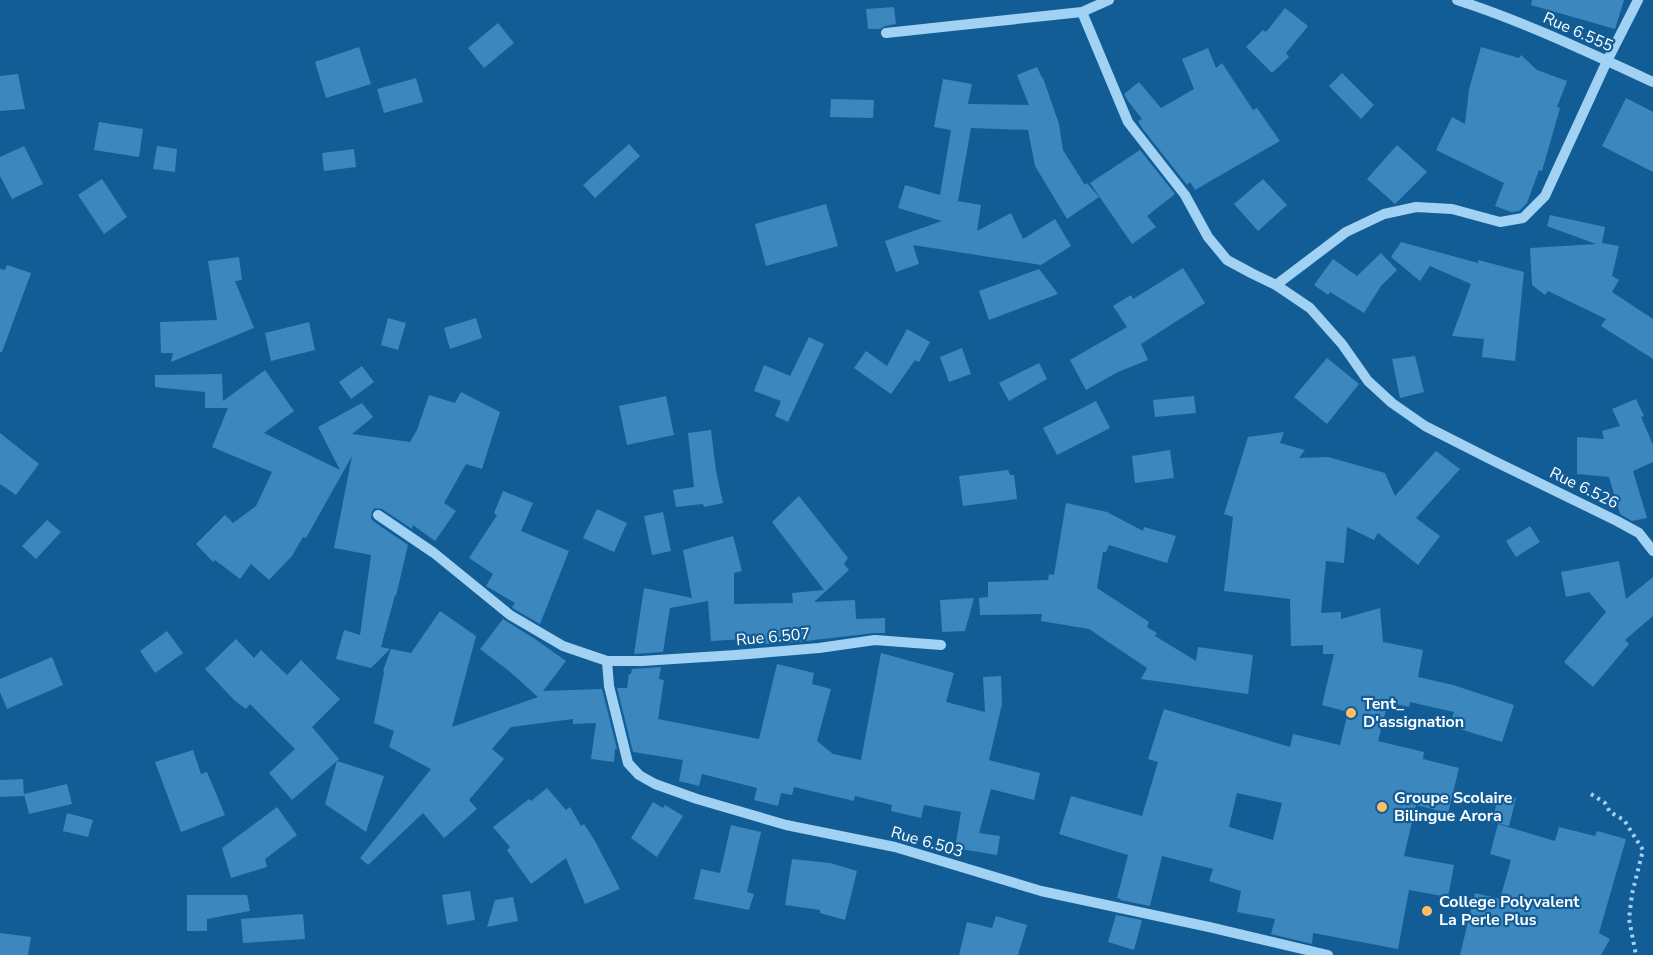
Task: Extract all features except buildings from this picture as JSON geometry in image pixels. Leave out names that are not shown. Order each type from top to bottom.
[{"type":"street","points":[[886,33],[1082,12],[1109,0]]},
{"type":"street","name":"Rue 6.555","points":[[1457,0],[1496,13],[1576,46],[1653,82]]},
{"type":"street","points":[[1276,285],[1346,232],[1384,214],[1416,207],[1452,209],[1500,222],[1523,218],[1545,196],[1607,61],[1638,0]]},
{"type":"street","name":"Rue 6.526","points":[[1082,12],[1128,122],[1185,195],[1208,237],[1227,260],[1276,285],[1310,308],[1342,344],[1368,381],[1392,403],[1425,426],[1639,533],[1653,551]]},
{"type":"street","points":[[378,516],[434,554],[510,615],[563,646],[607,661]]},
{"type":"street","name":"Rue 6.507","points":[[607,661],[705,657],[819,648],[875,640],[941,645]]},
{"type":"street","name":"Rue 6.503","points":[[607,661],[609,686],[628,763],[639,775],[655,784],[786,825],[895,847],[1041,891],[1328,955]]},
{"type":"path","points":[[1591,794],[1605,803],[1610,812],[1624,820],[1643,850],[1632,894],[1629,919],[1636,955]]},
{"type":"place","name":"Tent_ D'assignation","points":[[1351,713]]},
{"type":"place","name":"Groupe Scolaire Bilingue Arora","points":[[1382,807]]},
{"type":"place","name":"College Polyvalent La Perle Plus","points":[[1427,911]]}]
